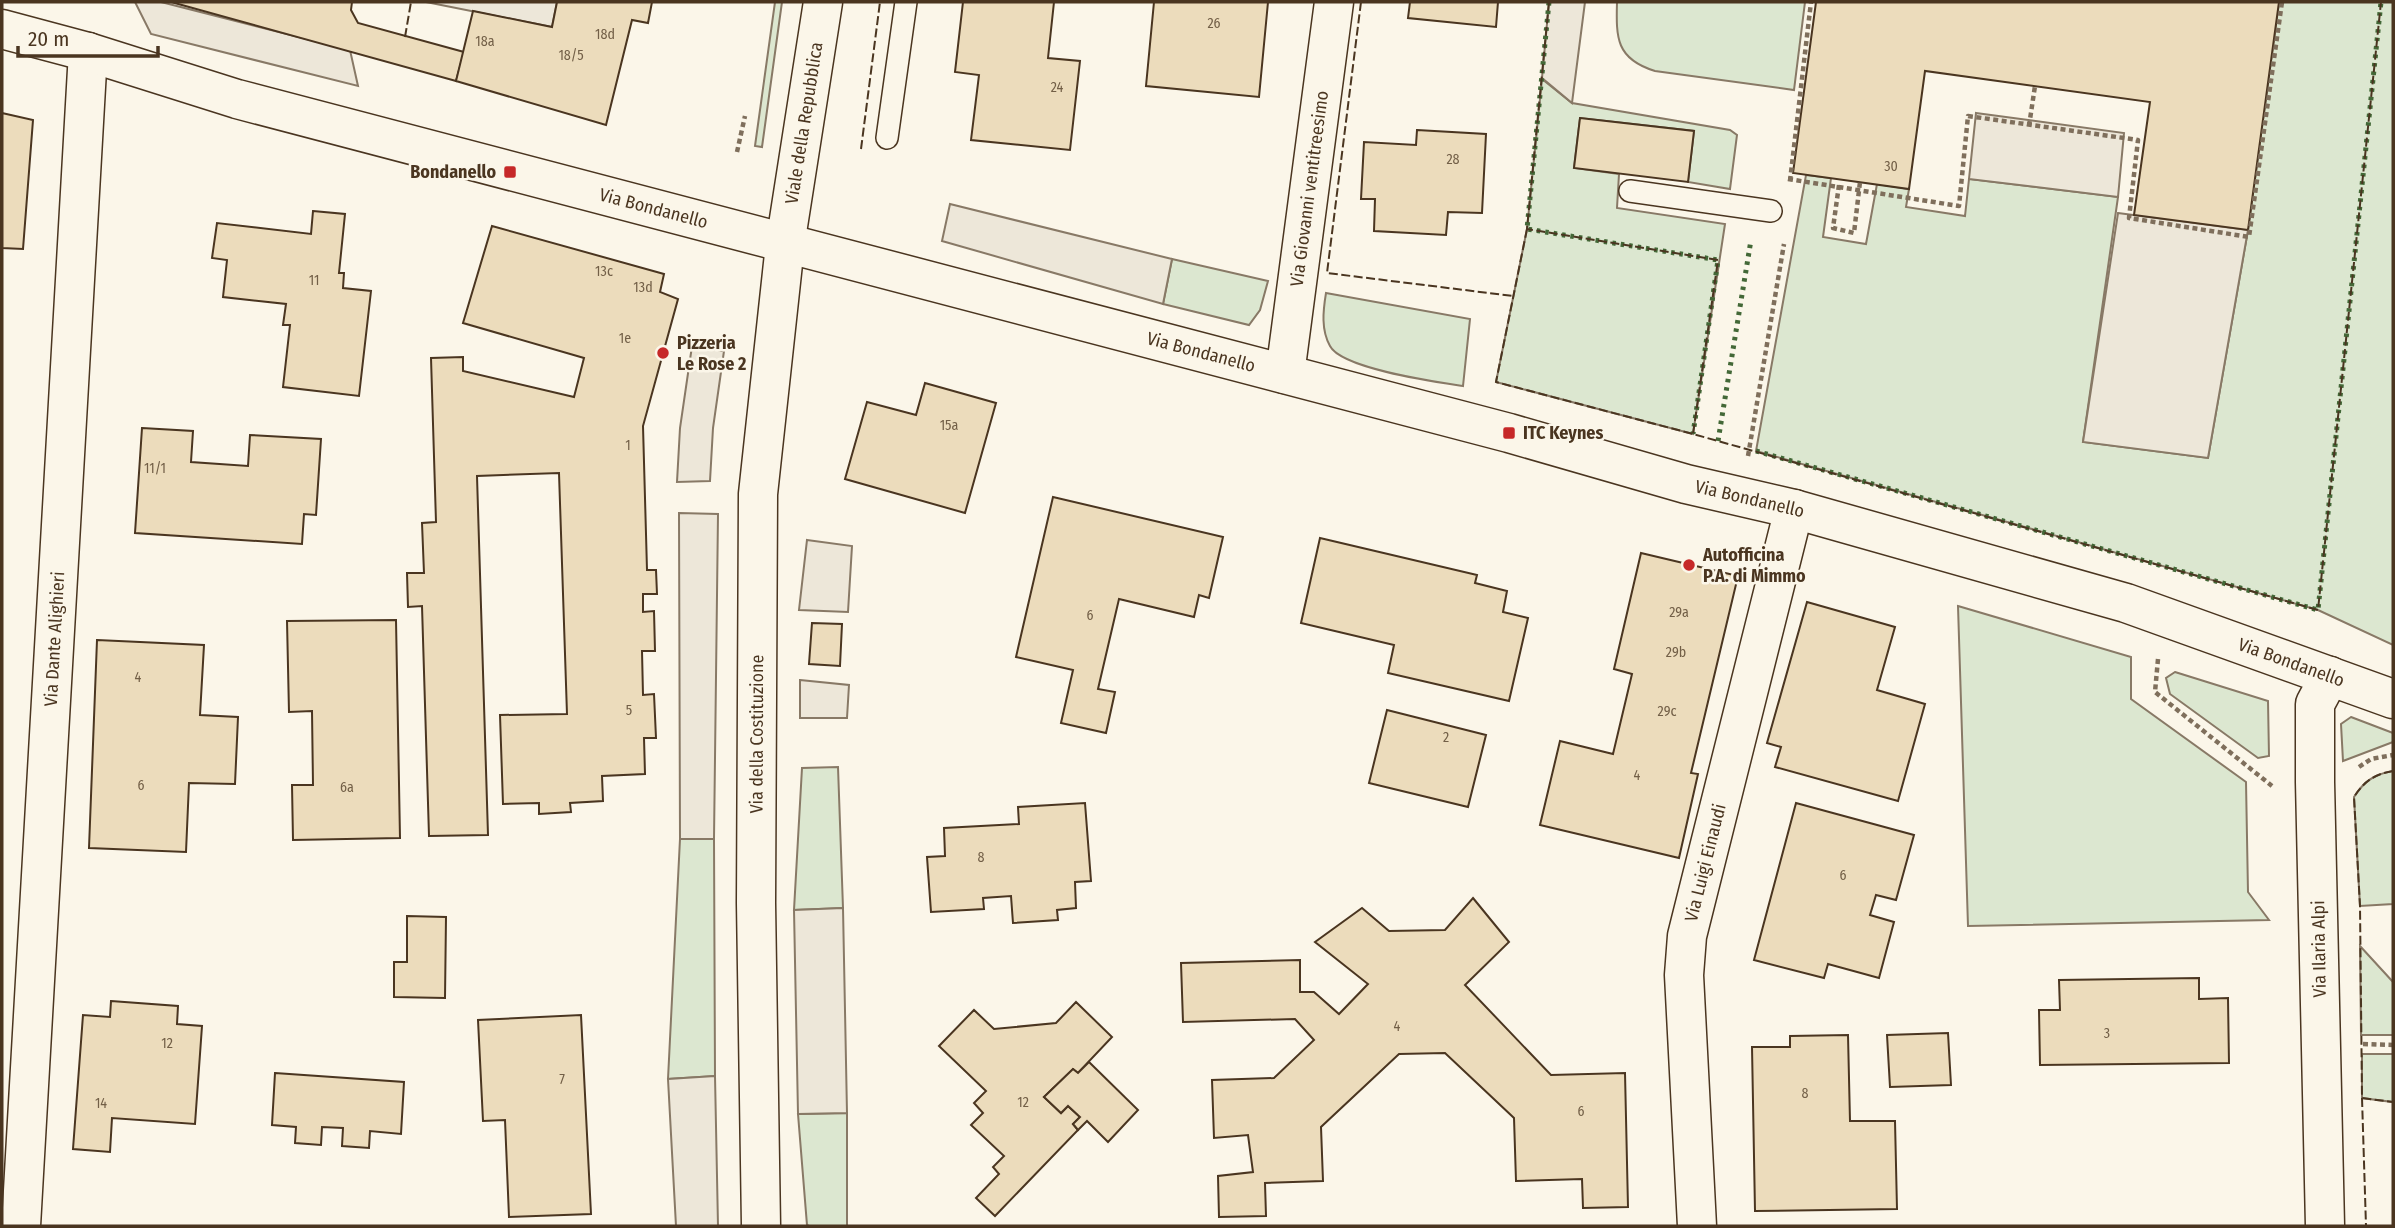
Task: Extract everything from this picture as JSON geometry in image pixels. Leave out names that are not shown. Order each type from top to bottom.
[{"type":"street","name":"Viale della Repubblica","points":[[785,245],[823,2]]},
{"type":"street","name":"Via Giovanni ventitreesimo","points":[[1285,374],[1334,2]]},
{"type":"street","name":"Via Bondanello","points":[[2,29],[88,52],[237,99],[1546,443],[1686,484],[1794,509],[2126,603],[2393,699]]},
{"type":"street","name":"Via Dante Alighieri","points":[[21,1226],[88,52]]},
{"type":"street","name":"Via della Costituzione","points":[[761,1226],[756,903],[758,494],[785,245]]},
{"type":"street","name":"Via Luigi Einaudi","points":[[1697,1226],[1684,975],[1686,936],[1794,509]]},
{"type":"street","name":"Via Ilaria Alpi","points":[[2325,1226],[2315,704],[2330,676]]},
{"type":"lane","points":[[887,138],[906,2]]},
{"type":"lane","points":[[1630,191],[1771,211]]},
{"type":"path","points":[[1788,179],[1959,205],[1968,116],[2138,140],[2129,218],[2249,237],[2282,2]]},
{"type":"path","points":[[2029,126],[2035,86]]},
{"type":"path","points":[[737,152],[745,116]]},
{"type":"path","points":[[1839,185],[1833,228],[1854,233],[1860,182]]},
{"type":"path","points":[[2158,654],[2155,692],[2274,788]]},
{"type":"path","points":[[2315,782],[2346,782],[2361,765],[2371,759],[2393,755]]},
{"type":"path","points":[[2352,1044],[2393,1045]]},
{"type":"green space","points":[[775,2],[782,2],[762,147],[755,146]]},
{"type":"green space","points":[[1617,2],[1805,2],[1794,90],[1655,71],[1642,66],[1632,60],[1621,46],[1617,26]]},
{"type":"green space","points":[[2279,2],[2393,2],[2393,645],[2318,610],[1756,451],[1806,175],[1831,178],[1823,237],[1866,244],[1877,184],[1909,189],[1906,207],[1965,216],[1969,179],[2118,197],[2083,442],[2208,458],[2248,230]]},
{"type":"green space","points":[[1542,79],[1572,103],[1730,130],[1737,135],[1730,189],[1688,182],[1694,131],[1580,118],[1574,168],[1619,174],[1617,208],[1725,224],[1693,434],[1496,382],[1527,229]]},
{"type":"green space","points":[[1172,259],[1268,281],[1260,310],[1249,325],[1163,304]]},
{"type":"green space","points":[[1326,293],[1470,319],[1463,386],[1370,368],[1338,354],[1330,346],[1325,334]]},
{"type":"green space","points":[[1958,606],[2131,657],[2131,699],[2246,782],[2248,892],[2269,920],[1968,926]]},
{"type":"green space","points":[[2175,672],[2268,701],[2269,756],[2258,758],[2170,694],[2166,678]]},
{"type":"green space","points":[[2351,717],[2393,733],[2393,742],[2343,761],[2341,724]]},
{"type":"green space","points":[[838,767],[843,908],[794,910],[802,768]]},
{"type":"green space","points":[[2393,771],[2393,904],[2360,906],[2354,797],[2370,779]]},
{"type":"green space","points":[[680,839],[714,839],[715,1076],[668,1079]]},
{"type":"green space","points":[[2360,946],[2393,982],[2393,1035],[2361,1035]]},
{"type":"green space","points":[[2362,1054],[2393,1054],[2393,1102],[2362,1098]]},
{"type":"green space","points":[[847,1113],[847,1226],[809,1226],[798,1114]]},
{"type":"shaded area","points":[[135,2],[161,2],[350,50],[358,86],[151,34]]},
{"type":"shaded area","points":[[426,2],[557,2],[552,27]]},
{"type":"shaded area","points":[[1549,2],[1585,2],[1572,103],[1542,78]]},
{"type":"shaded area","points":[[1976,113],[2124,133],[2118,197],[1969,179]]},
{"type":"shaded area","points":[[950,204],[1172,259],[1163,304],[942,241]]},
{"type":"shaded area","points":[[2118,213],[2248,230],[2208,458],[2083,442]]},
{"type":"shaded area","points":[[692,346],[724,351],[713,428],[710,481],[677,482],[680,428]]},
{"type":"shaded area","points":[[679,513],[718,514],[714,839],[680,839]]},
{"type":"shaded area","points":[[807,540],[852,546],[848,612],[799,610]]},
{"type":"shaded area","points":[[800,680],[849,685],[847,718],[800,718]]},
{"type":"shaded area","points":[[843,908],[847,1113],[798,1114],[794,910]]},
{"type":"shaded area","points":[[715,1076],[718,1226],[676,1226],[668,1079]]},
{"type":"building","points":[[171,2],[352,2],[351,10],[358,23],[464,52],[456,81]]},
{"type":"building","points":[[557,2],[652,2],[648,23],[632,20],[606,125],[456,81],[473,11],[552,27]]},
{"type":"building","points":[[963,2],[1054,2],[1048,58],[1080,61],[1070,150],[971,140],[979,75],[955,72]]},
{"type":"building","points":[[1154,2],[1268,2],[1259,97],[1146,86]]},
{"type":"building","points":[[1410,2],[1498,2],[1496,27],[1408,18]]},
{"type":"building","points":[[1816,2],[2279,2],[2248,230],[2134,215],[2150,102],[1925,71],[1909,189],[1793,173]]},
{"type":"building","points":[[2,113],[33,120],[23,249],[2,248]]},
{"type":"building","points":[[1580,118],[1694,131],[1688,182],[1574,168]]},
{"type":"building","points":[[1417,130],[1486,134],[1482,213],[1448,212],[1446,235],[1374,231],[1375,199],[1361,199],[1364,142],[1416,145]]},
{"type":"building","points":[[313,211],[345,214],[339,273],[344,273],[343,288],[371,291],[359,396],[283,387],[290,325],[283,325],[286,304],[223,297],[227,260],[212,258],[217,223],[311,234]]},
{"type":"building","points":[[492,226],[664,274],[660,292],[678,299],[643,426],[647,570],[656,570],[657,594],[643,594],[643,612],[654,611],[655,651],[642,651],[643,695],[654,694],[656,738],[644,738],[645,774],[602,776],[603,801],[570,803],[571,812],[539,814],[539,803],[503,804],[500,715],[567,714],[559,473],[477,476],[488,835],[429,836],[422,606],[408,607],[407,573],[424,573],[422,523],[436,522],[431,358],[463,357],[463,371],[574,397],[584,358],[463,323]]},
{"type":"building","points":[[925,383],[996,403],[965,513],[845,479],[867,402],[916,415]]},
{"type":"building","points":[[142,428],[193,431],[191,462],[248,466],[250,435],[321,439],[316,515],[304,514],[302,544],[135,533]]},
{"type":"building","points":[[1053,497],[1223,537],[1209,598],[1199,595],[1194,617],[1119,599],[1098,689],[1115,692],[1106,733],[1061,723],[1073,670],[1016,657]]},
{"type":"building","points":[[1320,538],[1477,575],[1475,583],[1507,591],[1503,612],[1528,618],[1509,701],[1388,673],[1394,645],[1301,623]]},
{"type":"building","points":[[1641,553],[1738,576],[1691,773],[1698,774],[1679,858],[1540,825],[1560,741],[1613,754],[1632,674],[1614,669]]},
{"type":"building","points":[[1807,602],[1895,627],[1877,690],[1925,704],[1898,801],[1775,767],[1781,747],[1767,743]]},
{"type":"building","points":[[396,620],[400,838],[293,840],[292,785],[313,785],[312,711],[289,712],[287,621]]},
{"type":"building","points":[[812,623],[842,624],[840,666],[809,664]]},
{"type":"building","points":[[97,640],[204,645],[200,715],[238,717],[235,784],[189,783],[186,852],[89,848]]},
{"type":"building","points":[[1387,710],[1486,735],[1468,807],[1369,783]]},
{"type":"building","points":[[1085,803],[1091,881],[1075,882],[1076,908],[1057,910],[1058,920],[1013,923],[1011,896],[983,898],[984,909],[931,912],[927,857],[945,856],[944,828],[1019,824],[1018,807]]},
{"type":"building","points":[[1796,803],[1914,835],[1896,900],[1876,895],[1870,915],[1894,922],[1879,978],[1828,964],[1824,978],[1754,960]]},
{"type":"building","points":[[1473,898],[1509,942],[1465,985],[1551,1075],[1625,1073],[1628,1207],[1583,1208],[1582,1179],[1516,1181],[1514,1118],[1445,1053],[1399,1054],[1321,1127],[1323,1181],[1265,1183],[1266,1216],[1219,1217],[1218,1176],[1253,1172],[1248,1135],[1214,1138],[1212,1080],[1274,1078],[1314,1040],[1295,1019],[1183,1022],[1181,963],[1300,960],[1300,992],[1314,992],[1339,1014],[1368,984],[1315,942],[1362,908],[1389,931],[1445,930]]},
{"type":"building","points":[[407,916],[446,917],[445,998],[394,997],[394,962],[407,962]]},
{"type":"building","points":[[2199,978],[2199,999],[2228,998],[2229,1063],[2040,1065],[2039,1010],[2060,1010],[2059,980]]},
{"type":"building","points":[[111,1001],[178,1006],[177,1024],[202,1026],[195,1124],[112,1118],[110,1152],[73,1149],[83,1015],[110,1017]]},
{"type":"building","points":[[1076,1002],[1112,1037],[1078,1073],[1073,1069],[1044,1097],[1061,1113],[1068,1106],[1080,1117],[1073,1124],[1078,1130],[995,1216],[976,1198],[999,1174],[993,1167],[1004,1156],[971,1125],[983,1113],[974,1103],[986,1091],[939,1046],[974,1010],[994,1029],[1056,1023]]},
{"type":"building","points":[[581,1015],[591,1214],[509,1217],[505,1120],[483,1121],[478,1020]]},
{"type":"building","points":[[1948,1033],[1951,1085],[1890,1087],[1887,1035]]},
{"type":"building","points":[[1848,1035],[1850,1121],[1895,1121],[1897,1209],[1755,1211],[1752,1047],[1790,1047],[1790,1036]]},
{"type":"building","points":[[1089,1062],[1138,1110],[1108,1142],[1087,1121],[1078,1130],[1073,1124],[1080,1117],[1068,1106],[1061,1113],[1044,1097],[1073,1069],[1078,1073]]},
{"type":"building","points":[[275,1073],[404,1082],[401,1134],[370,1131],[369,1148],[342,1146],[343,1128],[322,1127],[321,1145],[295,1143],[296,1127],[272,1125]]},
{"type":"hedge","points":[[1549,2],[1527,229],[1718,260],[1693,434]]},
{"type":"hedge","points":[[1756,451],[2318,610],[2381,2]]},
{"type":"hedge","points":[[1718,441],[1751,240]]},
{"type":"fence","points":[[405,37],[411,2]]},
{"type":"fence","points":[[861,149],[880,2]]},
{"type":"fence","points":[[1361,2],[1327,273],[1513,296]]},
{"type":"fence","points":[[1549,2],[1527,229],[1718,260],[1693,434],[2318,610],[2381,2]]},
{"type":"fence","points":[[1527,229],[1496,382],[1693,434]]},
{"type":"fence","points":[[2393,771],[2370,779],[2354,797],[2360,906],[2362,1098],[2393,1102]]},
{"type":"fence","points":[[2362,1098],[2366,1226]]},
{"type":"place","name":"Bondanello","points":[[510,172]]},
{"type":"place","name":"Pizzeria Le Rose 2","points":[[663,353]]},
{"type":"place","name":"ITC Keynes","points":[[1509,433]]},
{"type":"place","name":"Autofficina P.A. di Mimmo","points":[[1689,565]]}]
